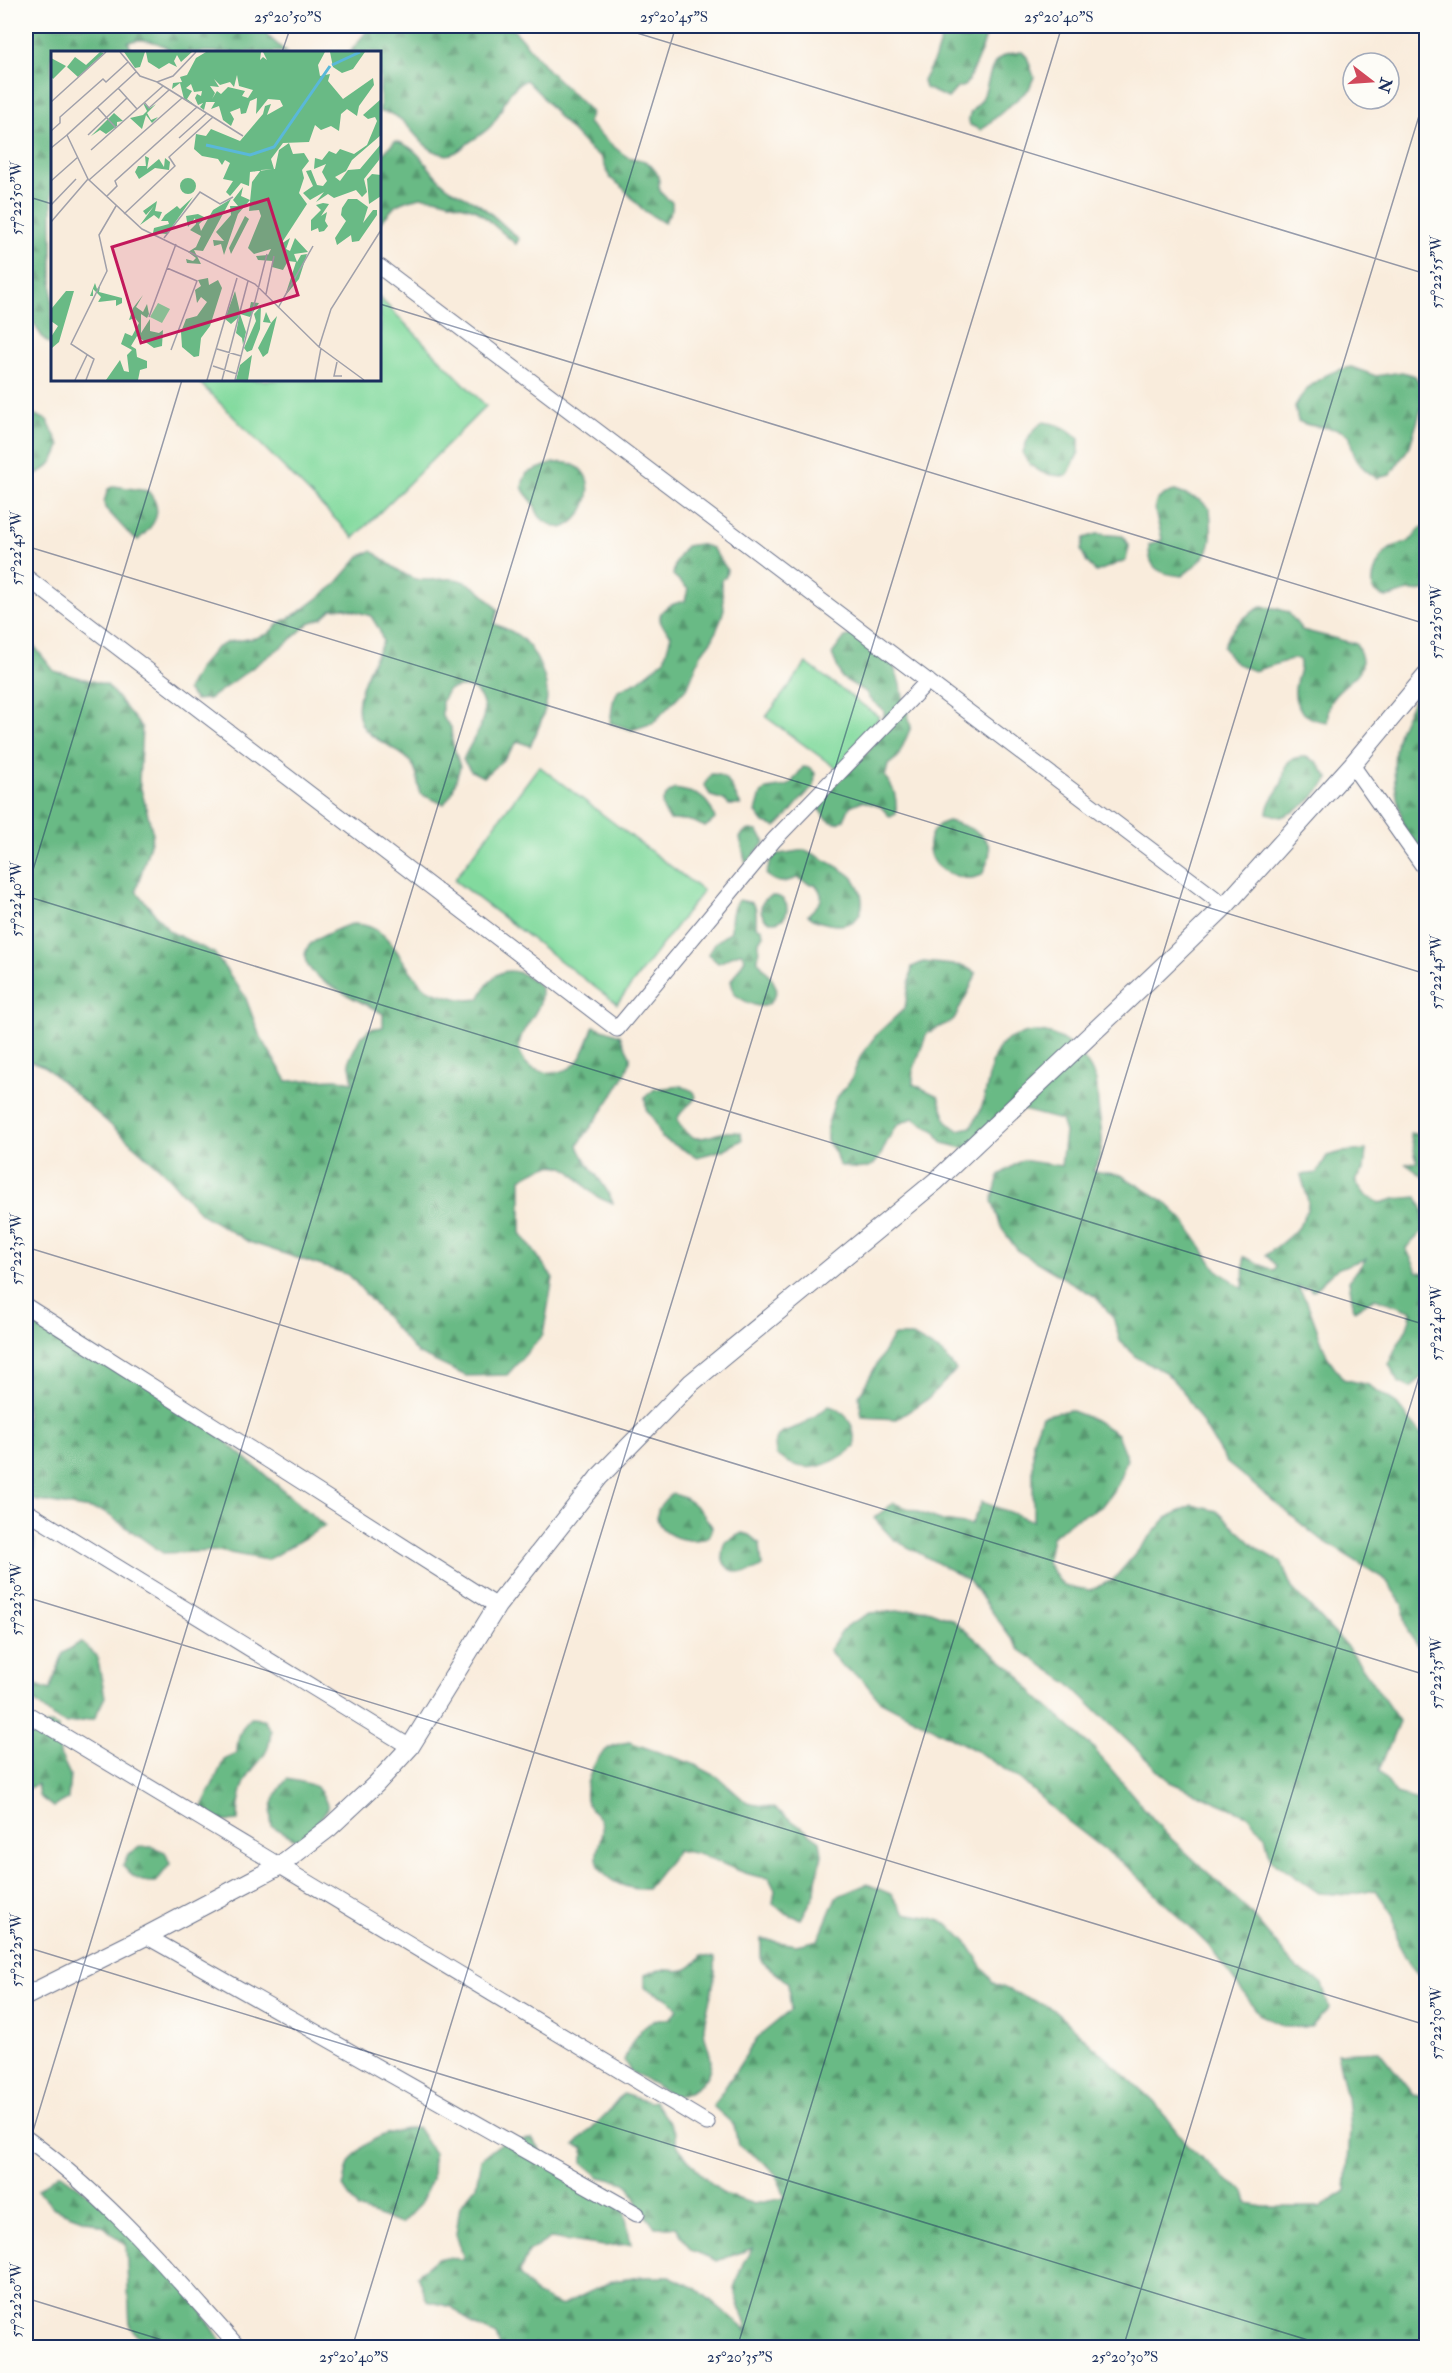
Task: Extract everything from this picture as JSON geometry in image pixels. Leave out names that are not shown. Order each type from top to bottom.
[{"type":"street","points":[[381,268],[1225,906]]},
{"type":"street","points":[[26,577],[618,1029],[774,840],[928,681]]},
{"type":"street","points":[[26,1996],[279,1866],[330,1827],[376,1784],[410,1747],[497,1606],[599,1477],[691,1383],[936,1180],[1225,906],[1352,765],[1426,676]]},
{"type":"street","points":[[1352,765],[1426,870]]},
{"type":"street","points":[[26,1306],[497,1606]]},
{"type":"street","points":[[26,1511],[410,1747]]},
{"type":"street","points":[[26,1713],[707,2123]]},
{"type":"street","points":[[146,1936],[637,2214]]},
{"type":"street","points":[[26,2138],[46,2152],[118,2215],[239,2348]]},
{"type":"green space","points":[[36,26],[262,26],[268,36],[285,51],[171,51],[157,43],[140,40],[128,42],[132,51],[51,51],[51,345],[43,338],[26,312],[26,29]]},
{"type":"green space","points":[[371,26],[507,26],[516,32],[549,71],[589,110],[591,113],[588,123],[625,155],[644,161],[653,168],[657,173],[659,189],[672,202],[672,209],[664,223],[643,210],[621,186],[610,178],[601,157],[589,149],[526,80],[508,95],[495,121],[485,132],[453,154],[446,155],[433,150],[398,118],[381,112],[381,51],[351,51]]},
{"type":"green space","points":[[959,31],[986,35],[968,81],[948,98],[925,88],[923,81],[935,58],[941,39]]},
{"type":"green space","points":[[1022,52],[1027,57],[1034,77],[1029,89],[981,130],[970,125],[969,116],[983,97],[996,61],[1002,56]]},
{"type":"green space","points":[[395,141],[411,148],[446,186],[475,202],[519,239],[516,244],[475,209],[435,198],[421,197],[396,205],[381,222],[381,156]]},
{"type":"green space","points":[[381,299],[486,406],[354,538],[198,381],[381,381]]},
{"type":"green space","points":[[1351,367],[1376,376],[1402,372],[1415,376],[1422,389],[1423,403],[1410,446],[1390,475],[1377,478],[1365,470],[1355,456],[1350,436],[1344,432],[1298,421],[1295,406],[1311,385],[1334,372]]},
{"type":"green space","points":[[26,413],[47,420],[60,446],[55,459],[48,467],[26,478]]},
{"type":"green space","points":[[1043,422],[1063,427],[1079,439],[1079,452],[1067,476],[1041,472],[1031,465],[1023,454],[1030,436]]},
{"type":"green space","points":[[553,463],[565,463],[578,467],[585,475],[588,484],[588,495],[580,515],[572,523],[562,528],[540,517],[523,488],[527,473]]},
{"type":"green space","points":[[114,486],[148,491],[153,498],[157,511],[156,517],[149,529],[138,540],[132,537],[105,508],[104,502],[108,489]]},
{"type":"green space","points":[[1175,491],[1200,500],[1210,509],[1211,541],[1209,548],[1200,561],[1182,576],[1167,574],[1156,569],[1150,560],[1149,553],[1149,545],[1162,540],[1155,510],[1156,504],[1165,494]]},
{"type":"green space","points":[[1426,526],[1426,590],[1389,597],[1373,590],[1375,571],[1380,559],[1389,549],[1409,541],[1421,528]]},
{"type":"green space","points":[[1097,534],[1123,536],[1129,547],[1126,560],[1096,572],[1087,562],[1081,550],[1084,538]]},
{"type":"green space","points":[[699,544],[712,548],[727,569],[726,576],[721,581],[724,609],[713,638],[701,654],[688,686],[653,723],[632,730],[610,723],[613,702],[618,690],[638,681],[664,660],[671,635],[661,623],[661,614],[667,607],[685,601],[688,589],[673,575],[674,567],[686,546]]},
{"type":"green space","points":[[372,551],[409,577],[424,580],[459,580],[478,590],[498,610],[494,624],[513,632],[524,641],[534,654],[544,678],[547,693],[546,705],[530,746],[518,741],[504,759],[483,777],[471,771],[463,760],[483,719],[483,702],[475,691],[468,687],[448,690],[442,702],[442,717],[451,727],[452,741],[460,767],[452,793],[444,804],[420,794],[416,773],[411,763],[402,754],[368,733],[359,719],[358,708],[363,684],[383,642],[379,629],[371,616],[345,608],[332,609],[322,618],[309,623],[288,642],[209,699],[195,700],[187,690],[199,668],[216,648],[228,642],[268,634],[278,624],[301,611],[334,586],[360,556]]},
{"type":"green space","points":[[1261,607],[1288,612],[1302,630],[1356,644],[1361,655],[1360,670],[1330,702],[1327,722],[1306,715],[1298,705],[1295,691],[1300,668],[1299,659],[1254,671],[1235,663],[1223,647],[1238,623]]},
{"type":"green space","points":[[852,635],[866,639],[892,662],[911,727],[898,757],[888,765],[885,777],[895,794],[896,814],[890,817],[881,807],[862,801],[850,806],[844,819],[835,823],[822,814],[816,801],[860,761],[878,737],[883,724],[884,711],[869,698],[866,692],[842,678],[832,654],[845,637]]},
{"type":"green space","points":[[26,636],[54,671],[107,685],[142,728],[139,781],[153,834],[136,891],[169,931],[214,953],[245,996],[259,1034],[287,1081],[336,1079],[353,1082],[349,1060],[360,1038],[370,1029],[383,1027],[383,1014],[328,984],[314,974],[306,963],[306,952],[315,940],[353,924],[367,926],[378,931],[395,948],[417,979],[426,988],[437,993],[463,999],[479,999],[489,982],[506,971],[518,972],[531,979],[541,988],[540,1000],[538,1008],[520,1038],[519,1045],[523,1060],[536,1070],[553,1073],[576,1063],[582,1055],[594,1026],[620,1035],[630,1056],[629,1064],[618,1087],[578,1145],[613,1203],[599,1198],[573,1173],[554,1165],[521,1179],[521,1233],[553,1278],[543,1335],[507,1375],[466,1376],[417,1353],[349,1275],[249,1242],[201,1214],[165,1173],[44,1066],[26,1060]]},
{"type":"green space","points":[[806,663],[879,717],[840,771],[766,717]]},
{"type":"green space","points":[[1426,678],[1426,868],[1415,854],[1404,824],[1395,785],[1394,758],[1399,732]]},
{"type":"green space","points":[[1306,757],[1317,762],[1329,779],[1297,810],[1281,817],[1267,813],[1269,804],[1282,782],[1287,764],[1294,758]]},
{"type":"green space","points":[[539,766],[703,891],[617,1004],[454,880]]},
{"type":"green space","points":[[803,767],[810,768],[815,773],[814,787],[776,827],[764,823],[756,812],[761,794],[766,789],[787,786]]},
{"type":"green space","points":[[711,774],[722,777],[730,784],[741,805],[729,805],[724,800],[711,796],[704,785]]},
{"type":"green space","points":[[674,789],[701,797],[709,805],[715,819],[707,826],[688,820],[670,820],[662,803]]},
{"type":"green space","points":[[948,821],[972,829],[987,841],[990,853],[982,875],[968,878],[957,876],[937,866],[933,860],[929,840],[935,828]]},
{"type":"green space","points":[[757,831],[765,842],[746,864],[740,838],[744,832]]},
{"type":"green space","points":[[805,850],[838,867],[853,878],[861,896],[862,905],[856,919],[840,925],[815,920],[808,915],[818,905],[821,898],[815,884],[809,884],[797,878],[784,882],[777,881],[766,874],[773,855]]},
{"type":"green space","points":[[774,896],[784,899],[787,909],[784,919],[774,922],[764,919],[761,909],[764,899]]},
{"type":"green space","points":[[739,900],[752,903],[756,909],[756,926],[762,929],[763,935],[759,941],[758,961],[777,989],[770,1003],[765,1006],[753,1005],[734,994],[731,981],[745,959],[742,953],[718,963],[708,954],[715,943],[731,931],[731,918]]},
{"type":"green space","points":[[923,962],[964,966],[976,973],[954,1020],[927,1033],[913,1071],[913,1084],[938,1096],[947,1122],[958,1130],[971,1127],[983,1103],[995,1056],[1005,1041],[1018,1035],[1039,1032],[1059,1038],[1084,1059],[1096,1081],[1102,1147],[1093,1171],[1121,1175],[1164,1201],[1184,1221],[1216,1269],[1243,1289],[1244,1257],[1274,1271],[1276,1266],[1266,1255],[1292,1234],[1306,1213],[1308,1201],[1301,1175],[1317,1173],[1327,1156],[1366,1150],[1364,1170],[1355,1181],[1366,1196],[1380,1203],[1417,1197],[1423,1210],[1423,1231],[1406,1248],[1417,1271],[1426,1274],[1426,1372],[1411,1388],[1398,1382],[1389,1364],[1408,1325],[1411,1311],[1375,1298],[1354,1310],[1349,1281],[1366,1259],[1337,1269],[1312,1291],[1308,1287],[1304,1289],[1297,1286],[1307,1302],[1327,1356],[1343,1379],[1368,1385],[1395,1402],[1426,1440],[1426,1658],[1408,1632],[1402,1604],[1386,1580],[1316,1536],[1226,1462],[1183,1391],[1165,1372],[1139,1359],[1120,1341],[1113,1317],[1096,1297],[1018,1251],[1002,1229],[992,1201],[999,1175],[1022,1160],[1061,1166],[1065,1132],[1061,1120],[1023,1110],[967,1149],[943,1143],[935,1131],[913,1118],[899,1124],[892,1132],[874,1164],[866,1168],[839,1165],[835,1152],[827,1141],[827,1127],[835,1100],[851,1080],[861,1055],[877,1034],[905,1008],[912,967]]},
{"type":"green space","points":[[681,1086],[693,1091],[696,1097],[677,1120],[684,1131],[692,1137],[699,1138],[722,1133],[741,1133],[742,1140],[723,1150],[697,1157],[662,1138],[646,1109],[645,1097],[655,1089]]},
{"type":"green space","points":[[1410,1133],[1426,1136],[1426,1179],[1406,1164],[1417,1162]]},
{"type":"green space","points":[[26,1319],[60,1331],[172,1395],[325,1526],[267,1560],[219,1551],[163,1553],[103,1511],[26,1499]]},
{"type":"green space","points":[[893,1336],[913,1336],[942,1353],[956,1370],[928,1399],[897,1419],[862,1417],[859,1396]]},
{"type":"green space","points":[[829,1406],[836,1408],[846,1416],[854,1433],[855,1447],[835,1460],[816,1467],[797,1466],[776,1455],[775,1442],[778,1436],[802,1425]]},
{"type":"green space","points":[[1069,1410],[1095,1420],[1117,1434],[1127,1459],[1117,1486],[1101,1507],[1075,1519],[1052,1537],[1047,1563],[1063,1586],[1090,1590],[1113,1580],[1166,1518],[1192,1505],[1217,1511],[1259,1550],[1281,1562],[1292,1588],[1350,1650],[1399,1721],[1379,1770],[1396,1794],[1426,1802],[1426,1984],[1411,1967],[1398,1943],[1393,1915],[1376,1890],[1349,1895],[1319,1893],[1271,1860],[1265,1836],[1247,1815],[1170,1782],[1068,1683],[1020,1650],[969,1580],[893,1539],[874,1518],[893,1503],[943,1521],[971,1525],[982,1502],[1033,1521],[1033,1440],[1042,1416]]},
{"type":"green space","points":[[672,1494],[685,1498],[700,1511],[712,1527],[710,1535],[688,1540],[667,1532],[660,1525],[657,1515],[661,1505]]},
{"type":"green space","points":[[26,1528],[35,1539],[33,1560],[26,1580]]},
{"type":"green space","points":[[742,1533],[749,1535],[760,1544],[762,1566],[747,1572],[732,1570],[723,1560],[722,1552],[725,1542]]},
{"type":"green space","points":[[925,1609],[951,1619],[1017,1673],[1035,1695],[1094,1749],[1165,1833],[1245,1907],[1298,1970],[1322,1983],[1329,2008],[1311,2027],[1285,2027],[1260,2015],[1208,1945],[1130,1869],[1060,1815],[1020,1779],[975,1750],[879,1700],[862,1679],[841,1665],[829,1650],[846,1626],[870,1613]]},
{"type":"green space","points":[[81,1642],[97,1656],[105,1697],[94,1719],[66,1724],[53,1717],[26,1694],[26,1675],[34,1684],[50,1690],[63,1653]]},
{"type":"green space","points":[[250,1718],[263,1719],[271,1731],[270,1741],[265,1754],[244,1785],[238,1821],[218,1820],[202,1807],[224,1760],[237,1753],[240,1734]]},
{"type":"green space","points":[[51,1724],[58,1727],[60,1754],[70,1775],[68,1799],[53,1807],[39,1796],[37,1784],[29,1788],[26,1784],[26,1730]]},
{"type":"green space","points":[[629,1742],[693,1764],[718,1777],[747,1803],[774,1808],[820,1841],[822,1855],[815,1894],[801,1919],[783,1912],[773,1903],[775,1890],[769,1878],[745,1873],[689,1852],[677,1851],[647,1889],[622,1885],[601,1870],[597,1854],[602,1826],[587,1803],[586,1791],[589,1776],[600,1756],[607,1750],[612,1746]]},
{"type":"green space","points":[[287,1779],[314,1786],[322,1793],[328,1808],[310,1833],[299,1841],[272,1826],[271,1813],[274,1801]]},
{"type":"green space","points":[[140,1847],[153,1847],[165,1852],[170,1864],[156,1882],[137,1879],[123,1866],[128,1854]]},
{"type":"green space","points":[[867,1884],[891,1894],[904,1913],[932,1918],[948,1924],[967,1943],[993,1983],[1053,2009],[1154,2102],[1188,2146],[1223,2177],[1245,2192],[1248,2204],[1263,2207],[1321,2207],[1346,2191],[1350,2131],[1347,2097],[1337,2053],[1379,2051],[1415,2096],[1426,2100],[1426,2347],[500,2347],[496,2335],[472,2324],[452,2307],[427,2301],[417,2275],[438,2258],[464,2259],[456,2234],[460,2206],[476,2186],[481,2159],[504,2141],[532,2139],[548,2160],[621,2194],[631,2244],[604,2246],[551,2238],[528,2252],[519,2274],[535,2294],[561,2306],[612,2281],[642,2277],[670,2277],[696,2288],[748,2332],[734,2288],[743,2263],[753,2248],[717,2261],[691,2250],[676,2227],[655,2227],[641,2210],[630,2187],[625,2183],[600,2177],[583,2163],[583,2148],[575,2145],[623,2094],[649,2102],[654,2101],[676,2133],[679,2148],[697,2170],[723,2194],[754,2204],[785,2198],[782,2187],[773,2172],[762,2161],[738,2145],[734,2125],[713,2106],[757,2038],[791,2010],[788,1983],[761,1961],[761,1939],[796,1945],[818,1940],[836,1897]]},
{"type":"green space","points":[[702,1955],[715,1958],[713,1984],[704,2027],[711,2063],[708,2074],[701,2084],[676,2097],[631,2072],[624,2061],[632,2043],[645,2026],[657,2019],[670,2019],[678,2009],[667,1998],[645,1988],[645,1975],[654,1971],[688,1969]]},
{"type":"green space","points":[[417,2127],[433,2152],[432,2179],[420,2204],[401,2224],[358,2209],[343,2187],[351,2160],[364,2146],[380,2136]]},
{"type":"green space","points":[[60,2173],[118,2215],[141,2228],[156,2251],[174,2269],[225,2347],[146,2347],[130,2327],[126,2245],[104,2227],[54,2208],[37,2190]]}]
